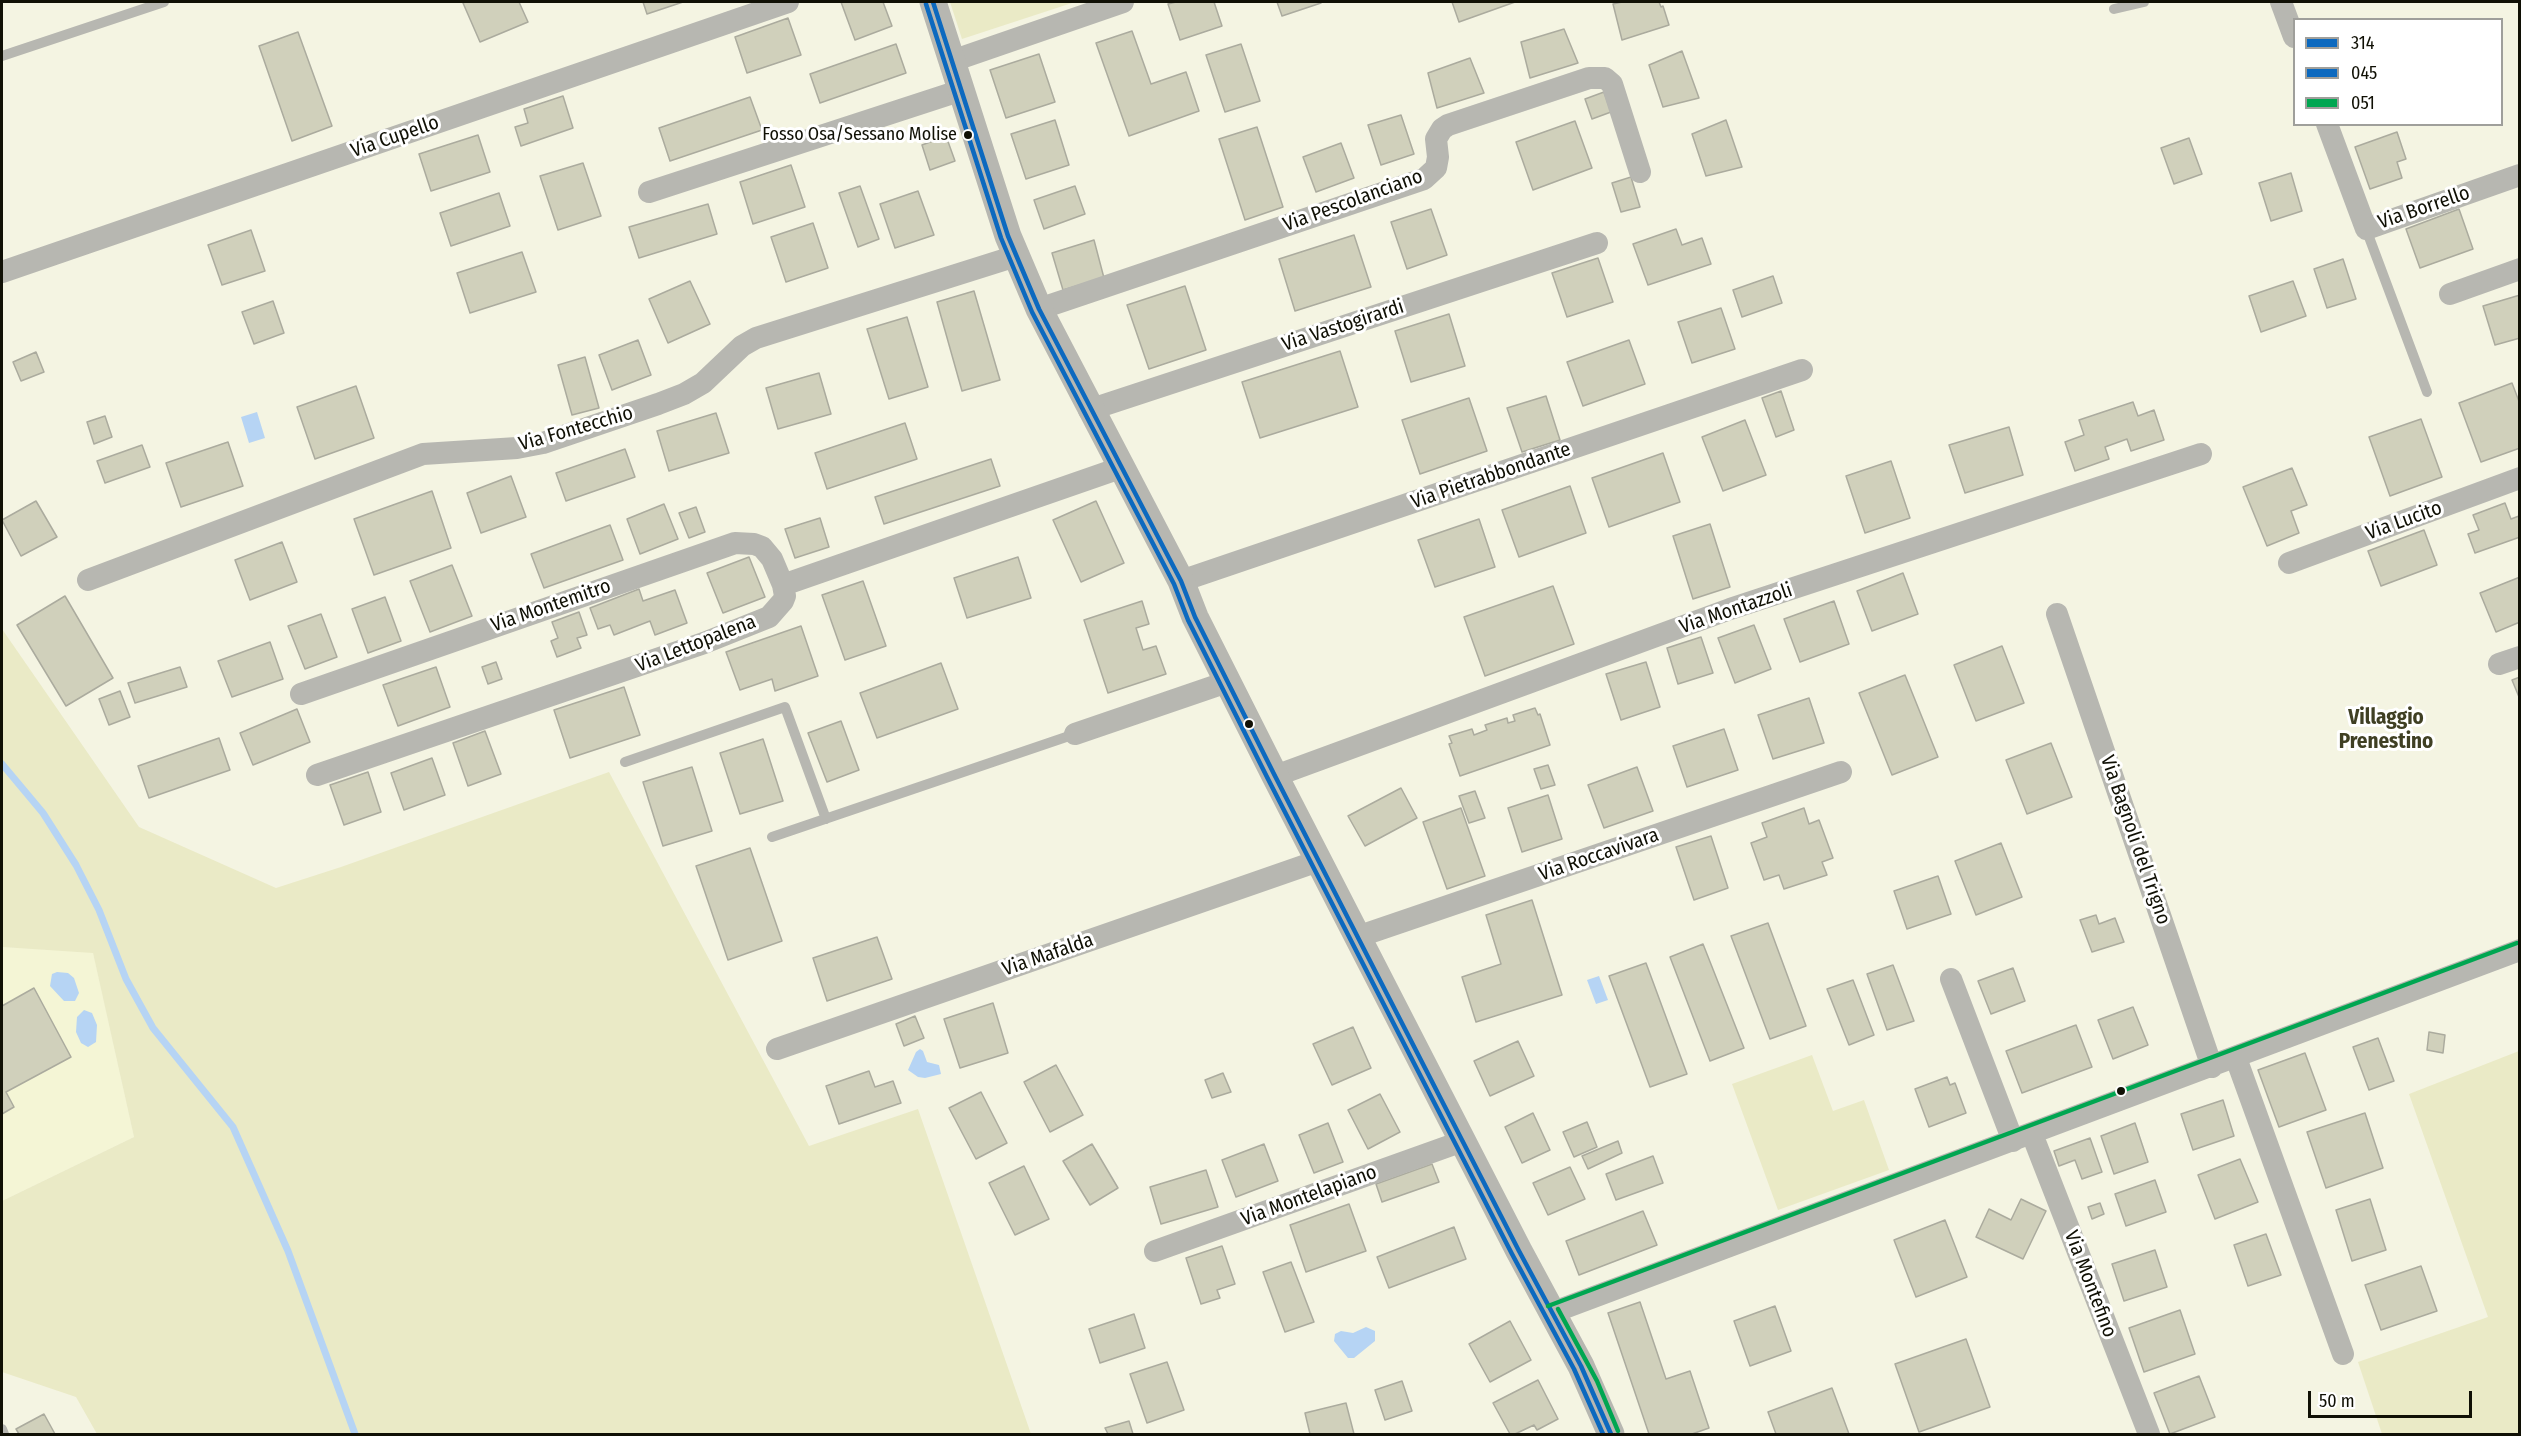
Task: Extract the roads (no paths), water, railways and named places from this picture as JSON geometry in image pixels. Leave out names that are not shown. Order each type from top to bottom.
[{"type":"street","name":"Via Cupello","points":[[2,272],[788,2]]},
{"type":"street","points":[[933,2],[1016,256],[1039,309],[1089,410],[1181,581],[1194,617],[1318,861],[1590,1385],[1611,1434]]},
{"type":"street","points":[[952,61],[1123,2]]},
{"type":"street","points":[[2281,2],[2293,32]]},
{"type":"street","name":"Via Pescolanciano","points":[[1039,309],[1424,179],[1436,168],[1438,157],[1436,139],[1442,129],[1448,125],[1589,78],[1601,77],[1612,84],[1640,172]]},
{"type":"street","points":[[649,192],[962,90]]},
{"type":"street","name":"Via Borrello","points":[[2328,126],[2366,228],[2520,175]]},
{"type":"street","name":"Via Vastogirardi","points":[[1089,410],[1597,243]]},
{"type":"street","name":"Via Fontecchio","points":[[88,580],[423,454],[517,448],[543,442],[658,404],[684,394],[703,383],[742,346],[756,338],[1016,256]]},
{"type":"street","points":[[2450,294],[2520,269]]},
{"type":"street","name":"Via Pietrabbondante","points":[[1181,581],[1802,370]]},
{"type":"street","name":"Via Montazzoli","points":[[1275,776],[1730,609],[2201,454]]},
{"type":"street","points":[[783,585],[1120,468]]},
{"type":"street","name":"Via Lucito","points":[[2289,563],[2520,478]]},
{"type":"street","name":"Via Montemitro","points":[[301,694],[735,543],[754,544],[769,553],[783,585]]},
{"type":"street","name":"Via Lettopalena","points":[[317,775],[727,634],[775,612],[785,596],[783,585]]},
{"type":"street","name":"Via Bagnoli del Trigno","points":[[2057,614],[2212,1067]]},
{"type":"street","points":[[1075,734],[1227,682]]},
{"type":"street","name":"Via Roccavivara","points":[[1358,937],[1841,772]]},
{"type":"street","name":"Via Mafalda","points":[[777,1049],[1318,861]]},
{"type":"street","points":[[1551,1313],[2520,950]]},
{"type":"street","name":"Via Montefino","points":[[1951,978],[2149,1434]]},
{"type":"street","points":[[2236,1058],[2343,1354]]},
{"type":"street","name":"Via Montelapiano","points":[[1155,1251],[1463,1141]]},
{"type":"lane","points":[[2,56],[164,2]]},
{"type":"lane","points":[[2114,9],[2144,2]]},
{"type":"lane","points":[[2366,228],[2427,392]]},
{"type":"lane","points":[[624,762],[785,707],[826,819]]},
{"type":"lane","points":[[772,837],[1075,734]]},
{"type":"lane","points":[[2,1429],[4,1434]]},
{"type":"water","points":[[257,412],[265,438],[249,443],[241,417]]},
{"type":"water","points":[[68,973],[74,978],[79,993],[75,1001],[64,1001],[50,986],[52,974]]},
{"type":"water","points":[[1599,976],[1608,1000],[1596,1004],[1587,980]]},
{"type":"water","points":[[84,1010],[92,1013],[97,1025],[96,1042],[88,1047],[81,1043],[76,1032],[77,1017]]},
{"type":"water","points":[[920,1049],[927,1062],[939,1065],[941,1074],[925,1078],[918,1077],[908,1070],[916,1052]]},
{"type":"water","points":[[1366,1327],[1375,1331],[1375,1341],[1354,1358],[1348,1358],[1334,1341],[1335,1334],[1341,1331],[1353,1333]]},
{"type":"waterway","points":[[2,764],[43,813],[76,865],[99,910],[126,979],[153,1028],[233,1127],[288,1251],[355,1434]]},
{"type":"place","name":"Fosso Osa/Sessano Molise","points":[[968,135]]},
{"type":"district","name":"Villaggio Prenestino","points":[[2386,730]]}]
